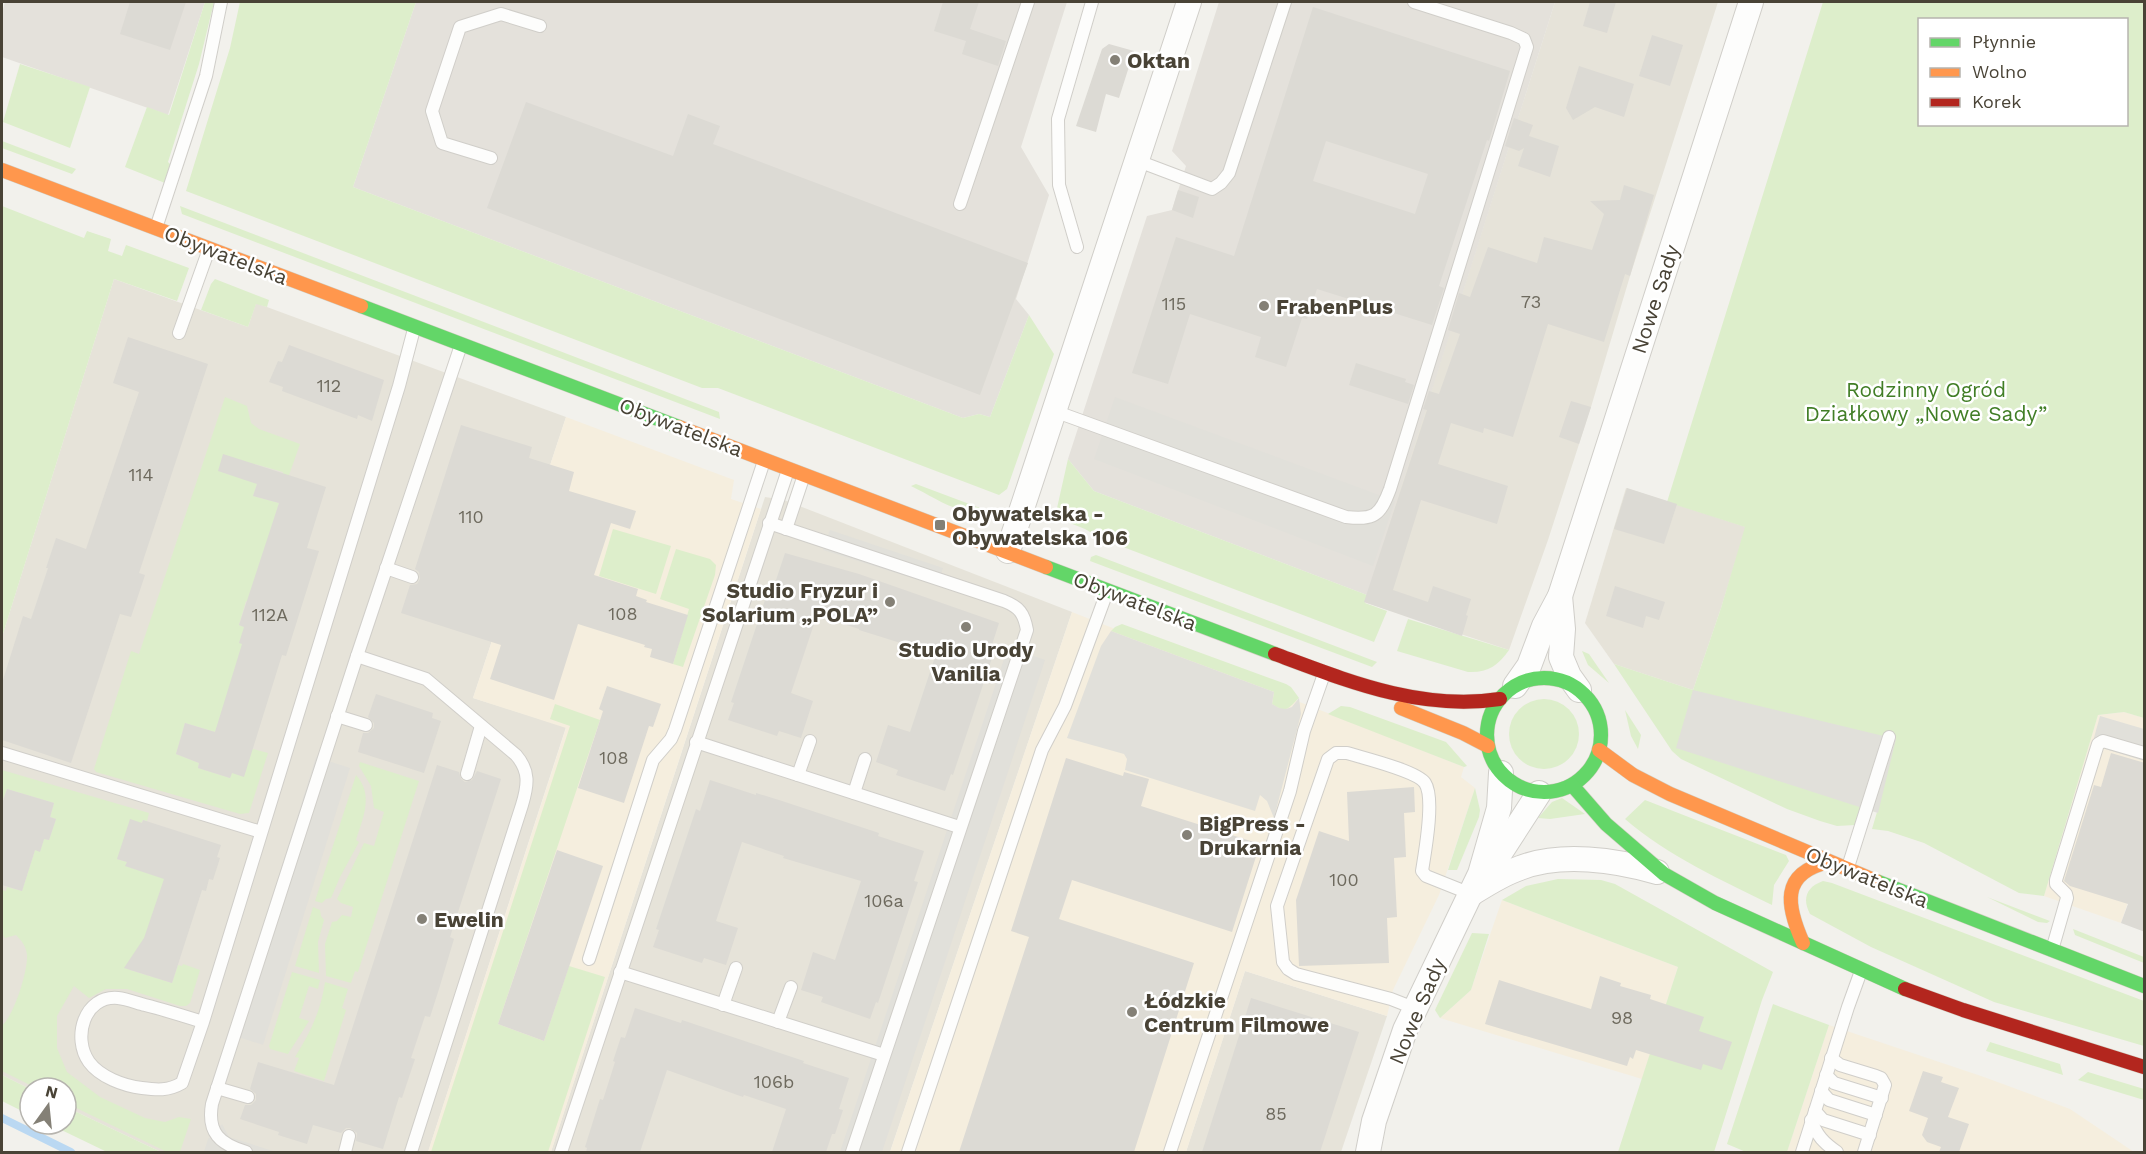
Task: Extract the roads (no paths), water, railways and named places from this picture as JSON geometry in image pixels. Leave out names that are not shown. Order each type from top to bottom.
[{"type":"main road","name":"Obywatelska","points":[[2,170],[1360,686],[1405,710],[1463,733],[1488,746]]},
{"type":"main road","points":[[1548,679],[1564,682],[1579,690],[1591,702],[1598,717],[1601,734],[1599,750],[1593,765],[1582,778],[1572,785],[1553,792],[1539,793],[1510,782],[1492,759],[1488,746],[1487,729],[1491,713],[1508,693],[1531,680],[1548,679]]},
{"type":"main road","name":"Obywatelska","points":[[1360,686],[1459,704],[1481,703],[1508,693]]},
{"type":"main road","name":"Obywatelska","points":[[1599,750],[1617,766],[1652,785],[1829,862],[2145,986]]},
{"type":"main road","points":[[1572,785],[1606,824],[1664,874],[1715,903],[1911,992],[2145,1068]]},
{"type":"main road","points":[[1803,943],[1790,908],[1792,891],[1806,869],[1829,862]]},
{"type":"street","points":[[1008,551],[1189,2]]},
{"type":"street","name":"Nowe Sady","points":[[1508,693],[1528,666],[1544,626],[1560,596],[1751,2]]},
{"type":"street","name":"Nowe Sady","points":[[1560,596],[1563,629],[1561,657],[1569,676],[1579,690]]},
{"type":"street","name":"Nowe Sady","points":[[1368,1152],[1374,1121],[1414,1008],[1475,884],[1499,808],[1501,773]]},
{"type":"street","name":"Nowe Sady","points":[[1475,884],[1495,861],[1539,793]]},
{"type":"street","points":[[1475,884],[1523,866],[1569,860],[1615,861],[1664,874]]},
{"type":"lane","points":[[156,228],[206,76],[221,2]]},
{"type":"lane","points":[[960,204],[1028,2]]},
{"type":"lane","points":[[1077,247],[1059,185],[1058,119],[1092,2]]},
{"type":"lane","points":[[1138,161],[1212,189],[1221,183],[1229,173],[1285,2]]},
{"type":"lane","points":[[1054,411],[1346,517],[1363,519],[1376,515],[1384,505],[1390,489],[1527,47],[1524,39],[1511,33],[1414,2]]},
{"type":"lane","points":[[491,158],[442,142],[432,111],[460,27],[501,14],[540,26]]},
{"type":"lane","points":[[179,333],[210,248]]},
{"type":"lane","points":[[203,1022],[117,998],[101,1001],[89,1010],[81,1026],[82,1048],[90,1063],[105,1075],[126,1086],[161,1090],[173,1088],[182,1083],[203,1022],[399,386],[414,327]]},
{"type":"lane","points":[[246,1152],[222,1141],[214,1131],[211,1112],[217,1088],[337,716],[461,345]]},
{"type":"lane","points":[[589,958],[653,760],[671,740],[675,730],[765,459]]},
{"type":"lane","points":[[561,1152],[788,468]]},
{"type":"lane","points":[[786,529],[804,474]]},
{"type":"lane","points":[[769,523],[1004,600],[1018,607],[1023,614],[1027,630],[959,827],[852,1152]]},
{"type":"lane","points":[[386,568],[412,577]]},
{"type":"lane","points":[[908,1152],[1042,750],[1065,706],[1107,591]]},
{"type":"lane","points":[[357,656],[426,679],[521,761],[528,776],[525,794],[411,1152]]},
{"type":"lane","points":[[1170,1152],[1290,791],[1304,730],[1325,673]]},
{"type":"lane","points":[[337,716],[366,725]]},
{"type":"lane","points":[[467,774],[481,726]]},
{"type":"lane","points":[[1848,869],[1889,736]]},
{"type":"lane","points":[[798,776],[810,741]]},
{"type":"lane","points":[[2052,951],[2067,898],[2056,884],[2056,880],[2098,744],[2103,741],[2145,753]]},
{"type":"lane","points":[[696,742],[959,827]]},
{"type":"lane","points":[[2,753],[261,832]]},
{"type":"lane","points":[[1414,1008],[1391,999],[1296,974],[1283,962],[1276,906],[1328,759],[1336,753],[1347,753],[1416,775],[1425,783],[1429,795],[1429,816],[1422,870],[1426,876],[1475,884]]},
{"type":"lane","points":[[854,793],[865,759]]},
{"type":"lane","points":[[723,1005],[736,968]]},
{"type":"lane","points":[[1802,1152],[1831,1058],[1862,970]]},
{"type":"lane","points":[[620,972],[884,1055]]},
{"type":"lane","points":[[778,1022],[791,987]]},
{"type":"lane","points":[[1831,1058],[1840,1065],[1881,1078],[1885,1085],[1864,1152]]},
{"type":"lane","points":[[1826,1075],[1834,1083],[1881,1098]]},
{"type":"lane","points":[[217,1088],[248,1097]]},
{"type":"lane","points":[[1821,1091],[1829,1100],[1876,1115]]},
{"type":"lane","points":[[1813,1115],[1870,1135]]},
{"type":"lane","points":[[1813,1115],[1815,1132],[1821,1140],[1837,1152]]},
{"type":"lane","points":[[345,1152],[349,1136]]},
{"type":"waterway","points":[[2,1118],[71,1152]]},
{"type":"place","name":"Oktan","points":[[1115,60]]},
{"type":"place","name":"FrabenPlus","points":[[1264,306]]},
{"type":"place","name":"Obywatelska - Obywatelska 106","points":[[940,525]]},
{"type":"place","name":"Studio Fryzur i Solarium „POLA”","points":[[890,602]]},
{"type":"place","name":"Studio Urody Vanilia","points":[[966,627]]},
{"type":"place","name":"BigPress - Drukarnia","points":[[1187,835]]},
{"type":"place","name":"Ewelin","points":[[422,919]]},
{"type":"place","name":"Łódzkie Centrum Filmowe","points":[[1132,1012]]},
{"type":"park label","name":"Rodzinny Ogród Działkowy „Nowe Sady”","points":[[1926,401]]}]
